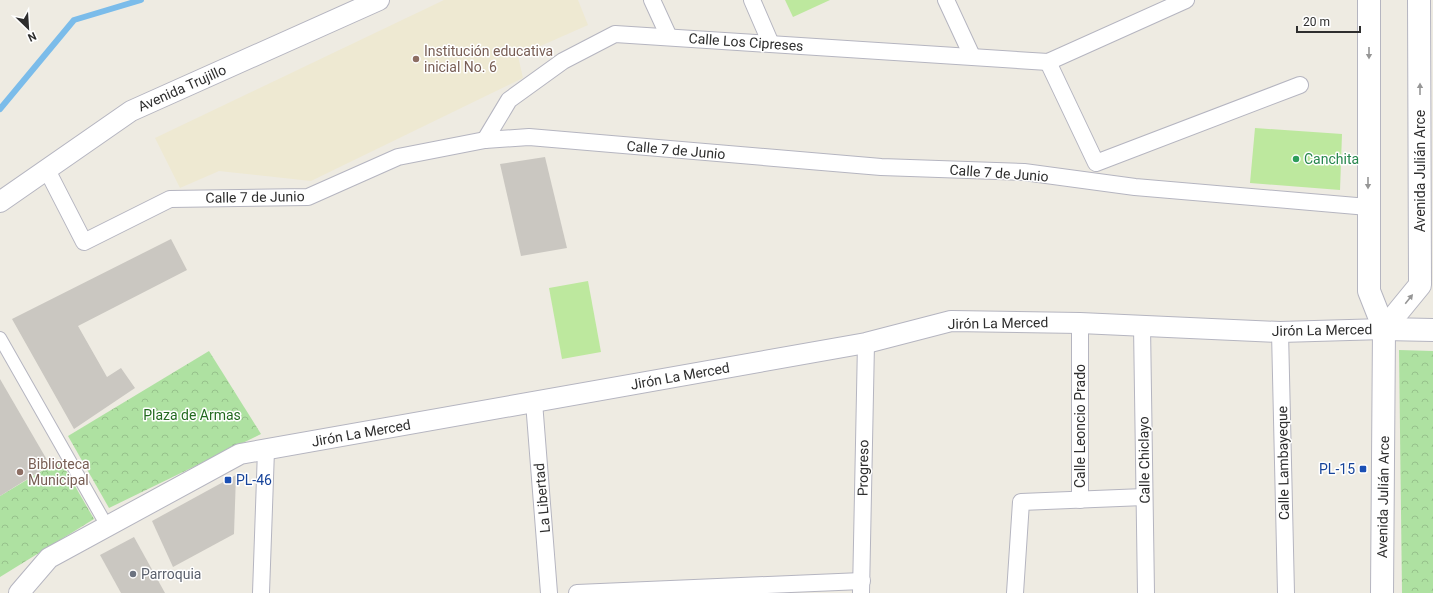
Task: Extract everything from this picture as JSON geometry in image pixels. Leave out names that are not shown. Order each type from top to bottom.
[{"type":"main road","name":"Avenida Julián Arce","points":[[1369,0],[1368,291],[1384,329],[1382,593]]},
{"type":"main road","name":"Avenida Julián Arce","points":[[1384,329],[1420,285],[1419,0]]},
{"type":"main road","points":[[1384,329],[1433,330]]},
{"type":"street","name":"Avenida Trujillo","points":[[0,202],[131,111],[379,0]]},
{"type":"street","points":[[652,0],[669,37]]},
{"type":"street","points":[[752,0],[771,44]]},
{"type":"street","points":[[946,0],[972,56]]},
{"type":"street","points":[[1186,0],[1048,62],[1096,163],[1300,85]]},
{"type":"street","name":"Calle Los Cipreses","points":[[485,140],[509,100],[563,61],[615,34],[1048,62]]},
{"type":"street","name":"Calle 7 de Junio","points":[[47,170],[84,242],[170,199],[308,197],[398,157],[485,140],[529,137],[881,167],[1024,172],[1135,187],[1368,207]]},
{"type":"street","name":"Jirón La Merced","points":[[19,593],[49,558],[240,454],[866,343],[951,321],[1080,323],[1280,332],[1384,329]]},
{"type":"street","name":"Calle Leoncio Prado","points":[[1016,593],[1021,502],[1080,500],[1080,323]]},
{"type":"street","name":"Calle Chiclayo","points":[[1142,326],[1146,593]]},
{"type":"street","name":"Calle Lambayeque","points":[[1280,332],[1286,593]]},
{"type":"street","points":[[0,338],[108,526]]},
{"type":"street","name":"Progreso","points":[[862,587],[866,343]]},
{"type":"street","name":"La Libertad","points":[[534,402],[549,593]]},
{"type":"street","points":[[261,593],[266,450]]},
{"type":"street","points":[[1080,500],[1144,498]]},
{"type":"street","points":[[577,593],[862,587]]},
{"type":"shaded area","points":[[444,0],[578,0],[588,25],[518,56],[523,78],[311,181],[219,171],[180,188],[155,138]]},
{"type":"green space","points":[[785,0],[830,0],[793,17]]},
{"type":"green space","name":"Canchita","points":[[1255,128],[1342,134],[1340,190],[1250,183]]},
{"type":"green space","points":[[588,281],[601,352],[562,359],[549,288]]},
{"type":"green space","points":[[1399,350],[1433,351],[1433,593],[1402,593]]},
{"type":"green space","name":"Plaza de Armas","points":[[209,351],[261,434],[109,508],[68,436]]},
{"type":"green space","points":[[60,460],[94,519],[0,577],[0,496]]},
{"type":"building","points":[[545,157],[567,248],[521,256],[500,164]]},
{"type":"building","points":[[171,239],[187,270],[78,326],[107,377],[121,368],[135,388],[74,429],[12,319]]},
{"type":"building","points":[[0,379],[50,465],[0,496]]},
{"type":"building","points":[[236,475],[234,534],[173,567],[152,521]]},
{"type":"building","name":"Parroquia","points":[[134,537],[165,593],[121,593],[100,555]]},
{"type":"waterway","points":[[0,109],[74,20],[141,0]]},
{"type":"place","name":"Institución educativa inicial No. 6","points":[[416,59]]},
{"type":"place","name":"Canchita","points":[[1296,159]]},
{"type":"place","name":"PL-15","points":[[1363,469]]},
{"type":"place","name":"Biblioteca Municipal","points":[[20,472]]},
{"type":"place","name":"PL-46","points":[[228,480]]},
{"type":"place","name":"Parroquia","points":[[133,574]]}]
